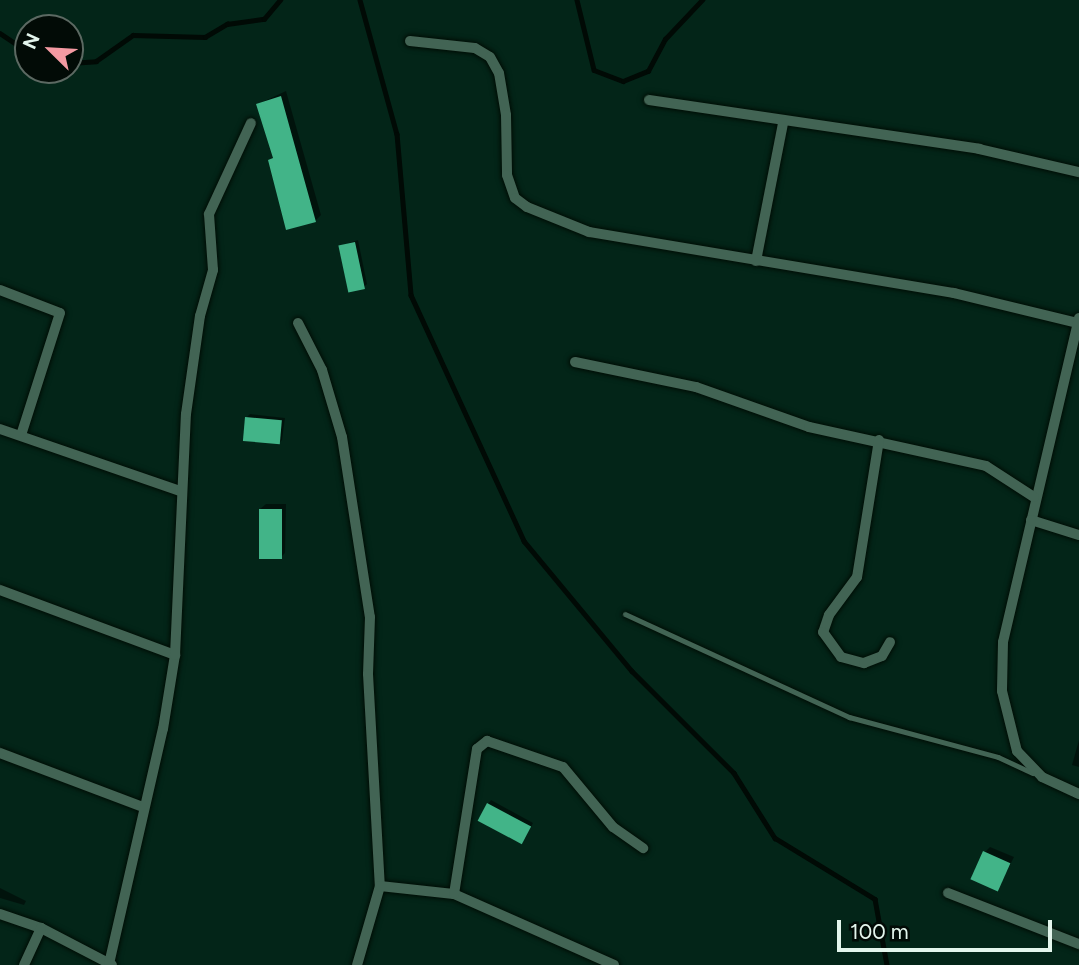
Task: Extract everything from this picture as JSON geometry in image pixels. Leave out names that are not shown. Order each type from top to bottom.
[{"type":"street","points":[[410,41],[475,48],[490,57],[499,73],[506,115],[507,175],[515,198],[527,207],[589,232],[954,293],[1079,320],[1034,496],[1003,642],[1002,691],[1017,751],[1042,777],[1079,794]]},
{"type":"street","points":[[649,100],[783,123],[979,149],[1079,172]]},
{"type":"street","points":[[0,914],[41,928],[111,964],[143,807],[163,729],[174,655],[180,491],[189,391],[213,270],[209,214],[218,187],[251,123]]},
{"type":"street","points":[[756,261],[783,123]]},
{"type":"street","points":[[0,290],[60,313],[21,435]]},
{"type":"street","points":[[298,323],[325,379],[342,437],[358,520],[370,617],[368,674],[380,886],[357,965]]},
{"type":"street","points":[[575,362],[696,387],[809,427],[879,440],[986,466],[1034,496]]},
{"type":"street","points":[[0,429],[180,491]]},
{"type":"street","points":[[879,440],[858,577],[828,615],[823,632],[841,657],[864,663],[882,656],[890,642]]},
{"type":"street","points":[[1031,520],[1079,535]]},
{"type":"street","points":[[0,590],[174,655]]},
{"type":"street","points":[[453,894],[478,749],[487,741],[563,766],[613,827],[643,848]]},
{"type":"street","points":[[0,752],[143,807]]},
{"type":"street","points":[[380,886],[453,894],[614,965]]},
{"type":"street","points":[[948,893],[1079,944]]},
{"type":"street","points":[[24,965],[41,928]]},
{"type":"lane","points":[[625,614],[849,717],[998,757],[1042,777]]},
{"type":"building","points":[[281,96],[316,222],[286,230],[268,160],[273,158],[256,104]]},
{"type":"building","points":[[355,242],[365,289],[348,292],[338,246]]},
{"type":"building","points":[[245,417],[282,420],[280,444],[243,441]]},
{"type":"building","points":[[259,509],[282,509],[282,559],[259,559]]},
{"type":"building","points":[[487,803],[531,826],[522,844],[478,821]]},
{"type":"building","points":[[983,851],[1010,863],[998,892],[970,879]]},
{"type":"waterway","points":[[84,62],[96,61],[133,35],[205,37],[227,24],[264,19],[280,0]]},
{"type":"waterway","points":[[360,0],[397,134],[411,295],[524,541],[632,671],[734,773],[775,838],[875,899],[887,965]]},
{"type":"waterway","points":[[577,0],[594,70],[623,81],[648,71],[665,39],[702,0]]},
{"type":"waterway","points":[[0,33],[14,42]]}]
